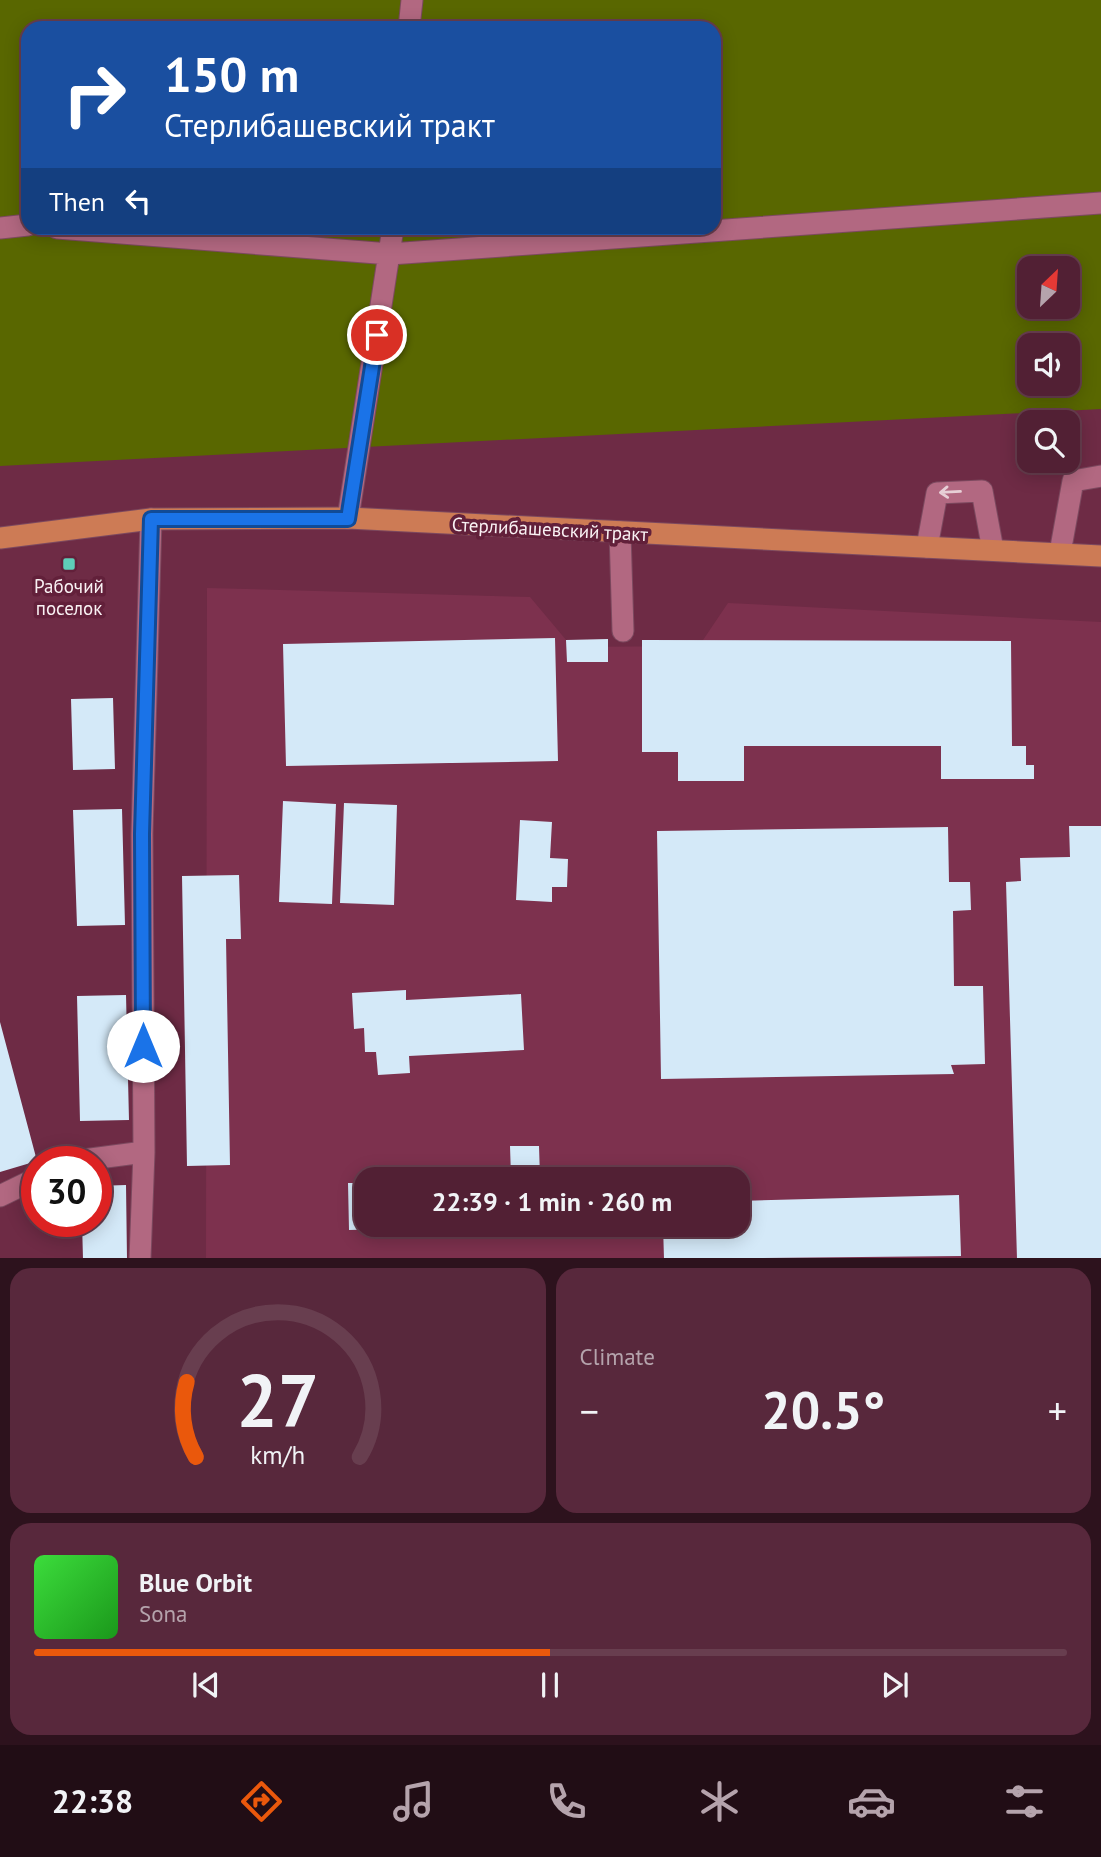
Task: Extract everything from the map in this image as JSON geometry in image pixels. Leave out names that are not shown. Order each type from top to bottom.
[{"type":"main road","name":"Стерлибашевский тракт","points":[[0,538],[151,519],[348,519],[1101,556]]},
{"type":"street","points":[[410,21],[412,0]]},
{"type":"street","points":[[721,230],[1101,203]]},
{"type":"street","points":[[0,229],[21,226]]},
{"type":"street","points":[[147,235],[390,254],[655,235]]},
{"type":"street","points":[[348,519],[392,235]]},
{"type":"street","points":[[1060,554],[1073,481],[1101,476]]},
{"type":"street","points":[[927,547],[937,493],[982,491],[993,550]]},
{"type":"street","points":[[140,1258],[144,1152],[142,834],[151,519]]},
{"type":"street","points":[[620,532],[623,631]]},
{"type":"street","points":[[112,1156],[144,1152]]},
{"type":"street","points":[[0,1196],[21,1186]]},
{"type":"shaded area","points":[[207,588],[530,597],[572,647],[699,646],[728,603],[1101,622],[1101,1258],[206,1258]]},
{"type":"green space","points":[[0,0],[1101,0],[1101,409],[1017,410],[1017,413],[0,466]]},
{"type":"building","points":[[555,638],[558,761],[286,766],[283,644]]},
{"type":"building","points":[[608,639],[608,662],[567,662],[566,640]]},
{"type":"building","points":[[642,640],[1011,641],[1012,746],[1026,746],[1026,765],[1034,765],[1034,779],[941,779],[941,746],[744,746],[744,781],[678,781],[678,752],[642,752]]},
{"type":"building","points":[[113,698],[115,769],[73,770],[71,699]]},
{"type":"building","points":[[283,801],[336,804],[332,904],[279,902]]},
{"type":"building","points":[[344,803],[397,805],[394,905],[340,903]]},
{"type":"building","points":[[122,809],[125,925],[77,926],[73,810]]},
{"type":"building","points":[[520,820],[552,822],[550,858],[568,859],[567,887],[552,887],[552,902],[516,900]]},
{"type":"building","points":[[1069,826],[1101,826],[1101,1258],[1017,1258],[1006,882],[1021,881],[1020,858],[1070,857]]},
{"type":"building","points":[[948,827],[949,882],[970,882],[971,910],[953,911],[954,986],[983,986],[985,1064],[951,1065],[954,1074],[661,1079],[657,831]]},
{"type":"building","points":[[239,875],[241,939],[226,939],[230,1165],[187,1166],[182,876]]},
{"type":"building","points":[[406,990],[406,1000],[521,994],[524,1050],[409,1056],[410,1073],[378,1075],[376,1052],[365,1052],[364,1028],[354,1029],[352,993]]},
{"type":"building","points":[[126,995],[129,1120],[80,1121],[77,996]]},
{"type":"building","points":[[0,1022],[33,1146],[21,1146],[21,1166],[0,1172]]},
{"type":"building","points":[[510,1146],[539,1146],[540,1167],[511,1167]]},
{"type":"building","points":[[348,1183],[354,1183],[354,1230],[349,1230]]},
{"type":"building","points":[[112,1185],[126,1185],[127,1258],[83,1258],[82,1237],[112,1237]]},
{"type":"building","points":[[959,1195],[961,1256],[664,1258],[663,1237],[750,1237],[750,1201]]},
{"type":"place","name":"Рабочий поселок","points":[[69,564]]},
{"type":"route","points":[[143,1046],[142,834],[151,519],[348,519],[377,335]]}]
